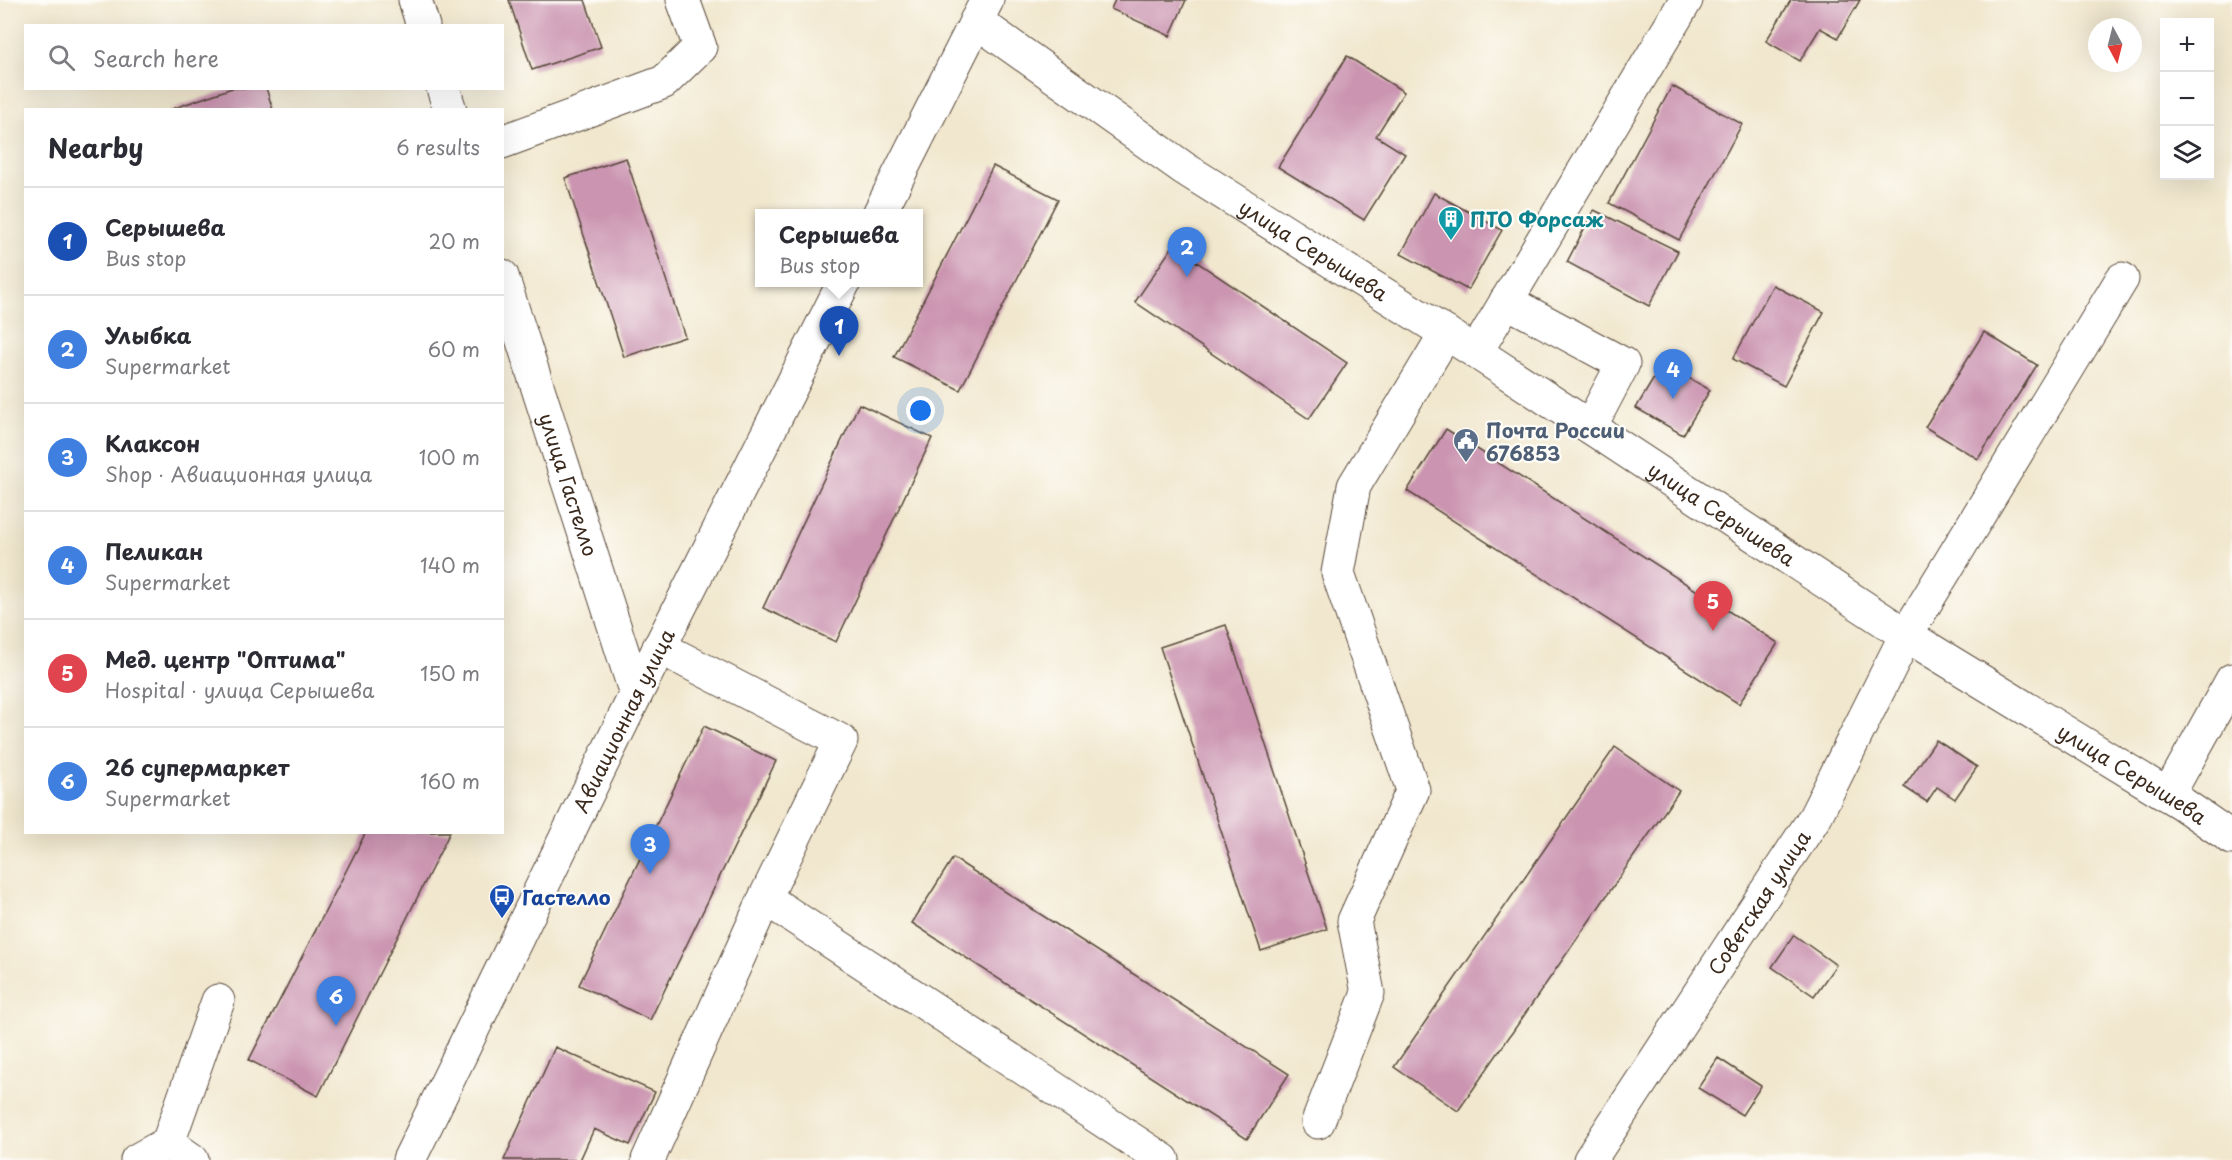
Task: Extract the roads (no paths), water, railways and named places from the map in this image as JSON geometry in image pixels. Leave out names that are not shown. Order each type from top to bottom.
[{"type":"street","points":[[415,0],[422,24]]},
{"type":"street","points":[[504,141],[664,82],[700,47],[683,0]]},
{"type":"street","points":[[1476,351],[1686,0]]},
{"type":"street","points":[[881,209],[981,11]]},
{"type":"street","name":"улица Серышева","points":[[981,11],[1185,169],[1476,351],[1906,635],[2168,795],[2232,838]]},
{"type":"street","points":[[444,90],[449,108]]},
{"type":"street","name":"Советская улица","points":[[1590,1160],[1815,817],[1906,635],[2122,279]]},
{"type":"street","name":"улица Гастелло","points":[[504,282],[636,694]]},
{"type":"street","name":"Авиационная улица","points":[[409,1160],[636,694],[841,287]]},
{"type":"street","points":[[1506,301],[1623,364],[1590,427]]},
{"type":"street","points":[[1318,1122],[1368,993],[1354,921],[1413,790],[1338,573],[1354,486],[1446,333]]},
{"type":"street","points":[[648,1160],[765,898],[841,741],[659,648]]},
{"type":"street","points":[[2168,795],[2232,680]]},
{"type":"street","points":[[765,898],[1163,1160]]},
{"type":"street","points":[[137,1160],[180,1151],[218,1001]]},
{"type":"place","name":"ПТО Форсаж","points":[[1451,242]]},
{"type":"place","name":"Улыбка","points":[[1187,277]]},
{"type":"place","name":"Серышева","points":[[839,356]]},
{"type":"place","name":"Пеликан","points":[[1673,399]]},
{"type":"place","name":"Почта России 676853","points":[[1466,464]]},
{"type":"place","name":"Мед. центр \"Оптима\"","points":[[1713,631]]},
{"type":"place","name":"Клаксон","points":[[650,874]]},
{"type":"place","name":"Гастелло","points":[[502,920]]},
{"type":"place","name":"26 супермаркет","points":[[336,1026]]}]
